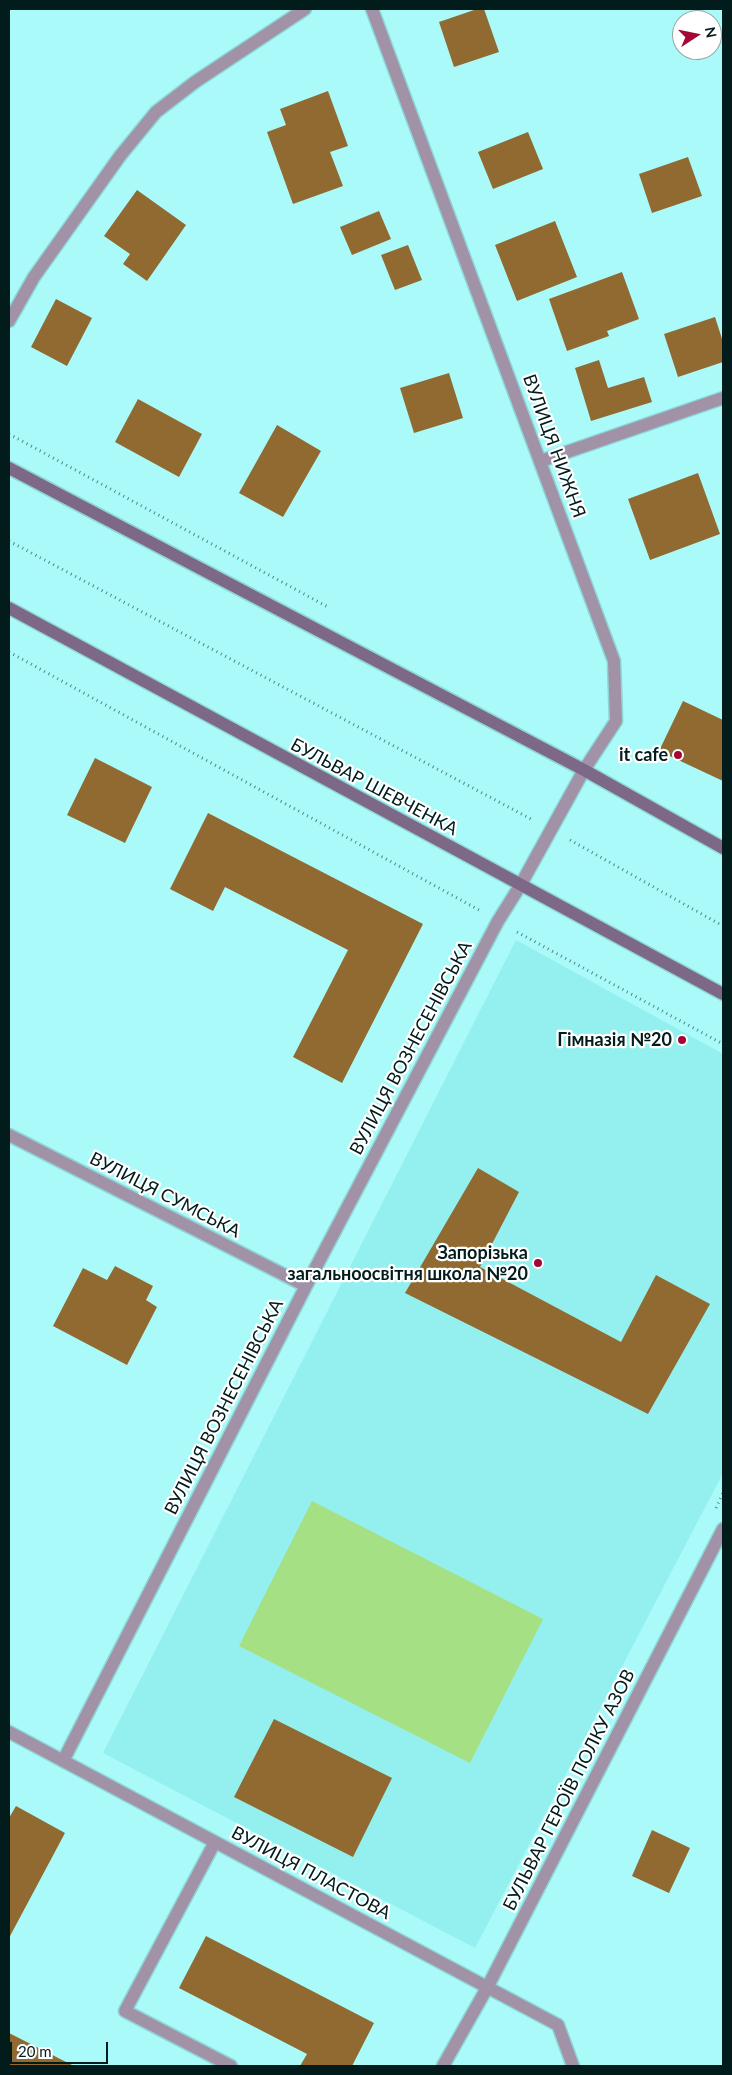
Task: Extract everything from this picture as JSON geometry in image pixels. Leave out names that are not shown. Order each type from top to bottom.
[{"type":"street","points":[[9,321],[34,277],[120,156],[156,112],[195,82],[305,9]]},
{"type":"street","name":"ВУЛИЦЯ НИЖНЯ","points":[[372,9],[614,661],[616,721],[584,770],[520,886]]},
{"type":"street","points":[[541,461],[723,398]]},
{"type":"street","points":[[9,468],[584,770],[723,848]]},
{"type":"street","name":"БУЛЬВАР ШЕВЧЕНКА","points":[[9,608],[520,886],[723,994]]},
{"type":"street","name":"ВУЛИЦЯ ВОЗНЕСЕНІВСЬКА","points":[[63,1761],[306,1286],[498,921],[520,886]]},
{"type":"street","name":"ВУЛИЦЯ СУМСЬКА","points":[[9,1135],[306,1286]]},
{"type":"street","name":"БУЛЬВАР ГЕРОЇВ ПОЛКУ АЗОВ","points":[[444,2066],[487,1988],[723,1529]]},
{"type":"street","name":"ВУЛИЦЯ ПЛАСТОВА","points":[[9,1732],[558,2025],[573,2066]]},
{"type":"street","points":[[215,1842],[125,2011],[231,2066]]},
{"type":"path","points":[[9,434],[333,609]]},
{"type":"path","points":[[9,541],[550,830],[723,926]]},
{"type":"path","points":[[9,652],[723,1044]]},
{"type":"path","points":[[714,1511],[723,1493]]},
{"type":"shaded area","name":"Запорізька загальноосвітня школа №20","points":[[516,940],[723,1054],[723,1473],[475,1948],[103,1753]]},
{"type":"green space","points":[[312,1501],[543,1619],[470,1763],[239,1646]]},
{"type":"building","points":[[477,9],[484,9],[499,52],[454,67],[439,22]]},
{"type":"building","points":[[328,91],[348,146],[330,152],[343,186],[293,204],[267,132],[286,125],[280,109]]},
{"type":"building","points":[[528,132],[543,169],[493,189],[478,152]]},
{"type":"building","points":[[688,157],[702,196],[652,213],[639,174]]},
{"type":"building","points":[[137,190],[186,225],[147,281],[123,264],[130,254],[104,236]]},
{"type":"building","points":[[379,211],[391,239],[352,255],[340,227]]},
{"type":"building","points":[[555,221],[577,277],[517,301],[495,245]]},
{"type":"building","points":[[408,245],[422,280],[395,290],[381,255]]},
{"type":"building","points":[[622,272],[639,319],[607,331],[609,336],[567,351],[549,299]]},
{"type":"building","points":[[56,299],[92,318],[67,366],[31,347]]},
{"type":"building","points":[[715,317],[723,342],[723,362],[678,377],[664,334]]},
{"type":"building","points":[[599,360],[608,388],[644,377],[652,402],[591,421],[575,368]]},
{"type":"building","points":[[449,373],[463,418],[414,433],[400,388]]},
{"type":"building","points":[[138,399],[202,434],[179,477],[115,442]]},
{"type":"building","points":[[277,425],[321,451],[283,517],[239,493]]},
{"type":"building","points":[[698,473],[720,534],[650,560],[628,499]]},
{"type":"building","points":[[683,701],[723,720],[723,781],[659,751]]},
{"type":"building","points":[[95,758],[152,787],[125,843],[67,815]]},
{"type":"building","points":[[208,813],[423,924],[342,1083],[293,1057],[348,950],[225,887],[213,911],[170,889]]},
{"type":"building","points":[[478,1168],[519,1192],[480,1267],[621,1342],[656,1275],[710,1304],[648,1414],[405,1293]]},
{"type":"building","points":[[115,1266],[153,1286],[146,1300],[157,1307],[127,1365],[53,1326],[83,1268],[107,1280]]},
{"type":"building","points":[[274,1719],[392,1778],[353,1857],[234,1797]]},
{"type":"building","points":[[16,1806],[65,1833],[9,1938],[9,1818]]},
{"type":"building","points":[[652,1830],[690,1848],[669,1893],[632,1876]]},
{"type":"building","points":[[206,1936],[374,2023],[352,2066],[300,2066],[307,2054],[179,1988]]},
{"type":"building","points":[[9,2033],[74,2066],[9,2066]]},
{"type":"place","name":"it cafe","points":[[678,755]]},
{"type":"place","name":"Гімназія №20","points":[[682,1040]]},
{"type":"place","name":"Запорізька загальноосвітня школа №20","points":[[538,1263]]}]
